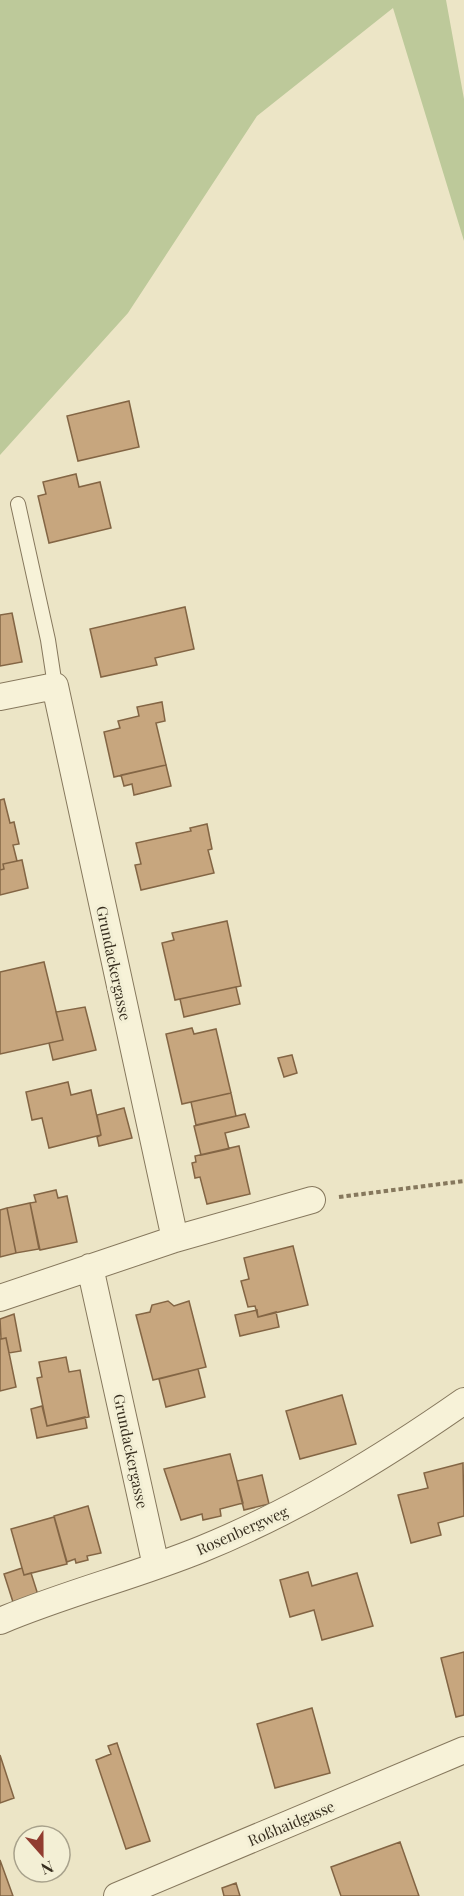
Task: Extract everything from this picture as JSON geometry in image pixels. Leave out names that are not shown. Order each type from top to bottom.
[{"type":"street","points":[[0,698],[55,686]]},
{"type":"street","name":"Grundackergasse","points":[[55,686],[175,1239]]},
{"type":"street","points":[[0,1298],[175,1239],[312,1200]]},
{"type":"street","name":"Grundackergasse","points":[[90,1267],[156,1566]]},
{"type":"street","name":"Rosenbergweg","points":[[0,1621],[156,1566],[242,1532],[319,1494],[376,1461],[464,1401]]},
{"type":"street","name":"Roßhaidgasse","points":[[117,1896],[464,1750]]},
{"type":"lane","name":"Grundackergasse","points":[[18,504],[48,640],[55,686]]},
{"type":"path","points":[[312,1200],[464,1181]]},
{"type":"green space","points":[[0,0],[446,0],[464,99],[464,241],[393,8],[257,116],[128,313],[0,455]]},
{"type":"building","points":[[129,401],[139,447],[78,461],[67,416]]},
{"type":"building","points":[[76,474],[79,487],[100,482],[111,528],[49,543],[38,496],[46,494],[43,482]]},
{"type":"building","points":[[185,607],[194,649],[155,658],[157,665],[101,677],[90,629]]},
{"type":"building","points":[[12,613],[22,662],[0,666],[0,615]]},
{"type":"building","points":[[162,702],[165,721],[156,723],[166,765],[114,777],[104,732],[120,728],[118,721],[139,716],[137,707]]},
{"type":"building","points":[[166,765],[171,786],[134,795],[132,784],[124,786],[121,775]]},
{"type":"building","points":[[4,799],[10,823],[14,822],[19,844],[13,845],[17,861],[3,864],[4,869],[0,870],[0,800]]},
{"type":"building","points":[[207,824],[212,849],[208,850],[214,873],[141,890],[135,865],[141,864],[136,843],[191,831],[190,828]]},
{"type":"building","points":[[22,860],[28,888],[0,895],[0,870],[4,869],[3,864]]},
{"type":"building","points":[[227,921],[241,986],[175,1000],[162,943],[174,940],[172,933]]},
{"type":"building","points":[[44,962],[63,1040],[0,1054],[0,972]]},
{"type":"building","points":[[236,987],[240,1004],[184,1017],[180,999]]},
{"type":"building","points":[[85,1007],[96,1050],[53,1060],[49,1043],[63,1040],[56,1012]]},
{"type":"building","points":[[192,1028],[194,1034],[216,1029],[231,1093],[182,1104],[166,1034]]},
{"type":"building","points":[[292,1055],[297,1073],[284,1077],[278,1058]]},
{"type":"building","points":[[68,1082],[71,1095],[91,1090],[101,1135],[49,1148],[42,1118],[32,1120],[26,1092]]},
{"type":"building","points":[[231,1093],[236,1116],[196,1125],[191,1102]]},
{"type":"building","points":[[124,1108],[132,1138],[99,1146],[97,1137],[101,1135],[97,1115]]},
{"type":"building","points":[[245,1114],[249,1127],[225,1133],[229,1149],[201,1155],[194,1126]]},
{"type":"building","points":[[239,1146],[250,1194],[207,1204],[200,1177],[195,1178],[192,1163],[196,1162],[195,1156]]},
{"type":"building","points":[[56,1190],[58,1198],[67,1196],[77,1242],[40,1250],[30,1203],[36,1202],[34,1195]]},
{"type":"building","points":[[30,1203],[39,1249],[16,1253],[7,1208]]},
{"type":"building","points":[[7,1208],[16,1253],[0,1257],[0,1210]]},
{"type":"building","points":[[293,1246],[308,1305],[258,1317],[255,1306],[248,1307],[241,1281],[249,1279],[244,1258]]},
{"type":"building","points":[[168,1301],[174,1306],[189,1301],[206,1367],[153,1380],[136,1315],[150,1312],[152,1305]]},
{"type":"building","points":[[257,1310],[258,1317],[276,1312],[279,1327],[240,1336],[235,1315]]},
{"type":"building","points":[[14,1314],[21,1351],[9,1353],[6,1338],[1,1339],[0,1319]]},
{"type":"building","points":[[6,1338],[16,1387],[0,1391],[0,1339]]},
{"type":"building","points":[[66,1357],[69,1372],[80,1370],[89,1417],[47,1426],[37,1378],[42,1377],[39,1362]]},
{"type":"building","points":[[198,1369],[205,1397],[166,1407],[159,1379]]},
{"type":"building","points":[[342,1395],[356,1444],[300,1459],[286,1411]]},
{"type":"building","points":[[42,1406],[47,1426],[85,1417],[87,1428],[37,1438],[31,1409]]},
{"type":"building","points":[[230,1454],[243,1503],[220,1509],[221,1516],[203,1520],[202,1514],[181,1520],[164,1469]]},
{"type":"building","points":[[463,1463],[464,1516],[438,1523],[441,1535],[411,1543],[398,1495],[428,1488],[424,1473]]},
{"type":"building","points":[[262,1475],[269,1504],[244,1510],[237,1481]]},
{"type":"building","points":[[88,1506],[101,1553],[87,1556],[88,1560],[76,1563],[75,1559],[67,1562],[54,1516]]},
{"type":"building","points":[[54,1517],[67,1564],[24,1575],[11,1529]]},
{"type":"building","points":[[22,1568],[24,1575],[31,1573],[38,1595],[13,1602],[4,1574]]},
{"type":"building","points":[[308,1572],[312,1586],[357,1573],[373,1626],[322,1640],[314,1610],[290,1617],[280,1580]]},
{"type":"building","points":[[464,1652],[464,1715],[456,1717],[441,1658]]},
{"type":"building","points":[[312,1708],[330,1773],[275,1788],[257,1724]]},
{"type":"building","points":[[117,1743],[150,1841],[126,1849],[96,1760],[111,1754],[108,1746]]},
{"type":"building","points":[[0,1755],[14,1798],[0,1803]]},
{"type":"building","points":[[400,1842],[419,1896],[341,1896],[331,1867]]},
{"type":"building","points":[[0,1860],[13,1896],[0,1896]]},
{"type":"building","points":[[236,1883],[240,1896],[224,1896],[222,1888]]}]
